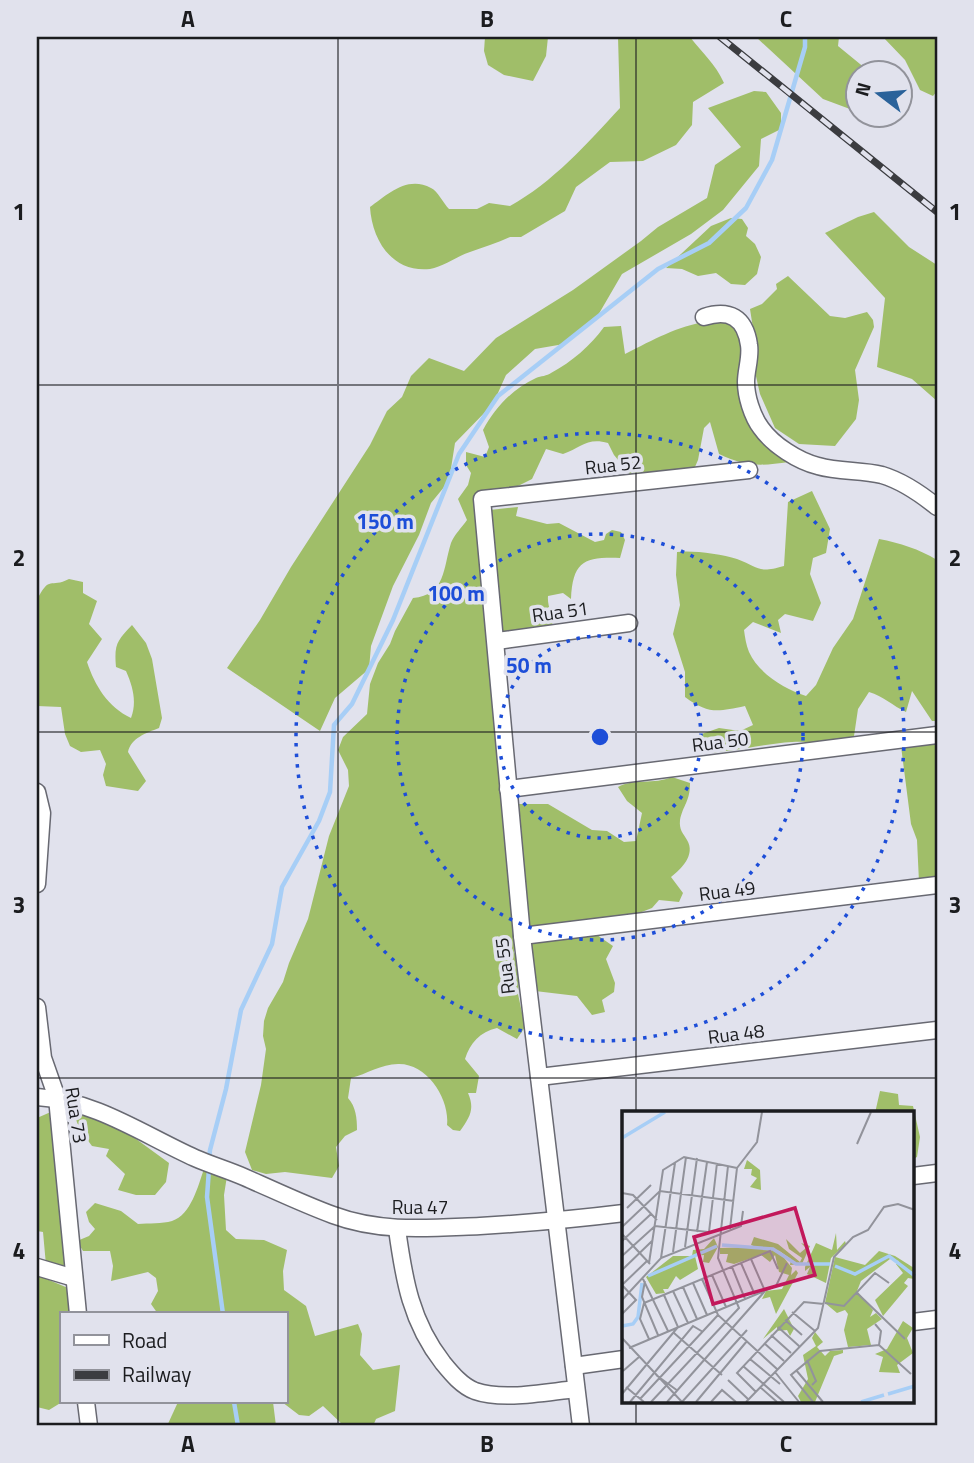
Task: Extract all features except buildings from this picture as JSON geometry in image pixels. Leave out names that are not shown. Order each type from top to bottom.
[{"type":"street","points":[[704,317],[719,312],[733,315],[744,328],[749,345],[746,383],[752,410],[760,427],[773,440],[818,467],[863,471],[900,482],[937,507]]},
{"type":"street","name":"Rua 52","points":[[482,499],[749,470]]},
{"type":"street","name":"Rua 55","points":[[482,499],[522,936],[581,1426]]},
{"type":"street","name":"Rua 51","points":[[497,641],[629,623]]},
{"type":"street","name":"Rua 50","points":[[508,789],[937,735]]},
{"type":"street","points":[[37,792],[42,813],[37,884]]},
{"type":"street","name":"Rua 49","points":[[522,936],[937,885]]},
{"type":"street","name":"Rua 73","points":[[37,1007],[43,1058],[57,1098],[78,1312]]},
{"type":"street","name":"Rua 48","points":[[539,1077],[937,1030]]},
{"type":"street","name":"Rua 47","points":[[37,1097],[57,1098],[85,1105],[196,1158],[334,1215],[367,1225],[397,1229],[556,1222],[622,1213]]},
{"type":"street","points":[[914,1176],[937,1173]]},
{"type":"street","points":[[397,1229],[403,1275],[413,1311],[428,1344],[455,1377],[473,1391],[497,1395],[576,1389]]},
{"type":"street","points":[[37,1267],[74,1278]]},
{"type":"street","points":[[914,1322],[937,1319]]},
{"type":"street","points":[[574,1366],[622,1359]]},
{"type":"street","points":[[86,1404],[89,1426]]},
{"type":"green space","points":[[485,37],[548,37],[546,56],[533,81],[504,75],[488,65],[484,51]]},
{"type":"green space","points":[[618,37],[690,37],[713,64],[724,83],[693,102],[692,125],[676,145],[643,161],[610,162],[576,187],[565,211],[521,237],[510,237],[430,269],[405,266],[386,252],[375,231],[370,207],[398,188],[414,184],[431,188],[449,209],[477,209],[489,203],[510,206],[569,162],[620,108]]},
{"type":"green space","points":[[756,37],[839,37],[838,46],[855,60],[844,60],[844,107],[823,99]]},
{"type":"green space","points":[[883,37],[937,37],[937,91],[933,96],[920,90],[914,78],[914,60],[905,60]]},
{"type":"green space","points":[[754,91],[766,92],[781,113],[781,129],[761,139],[759,166],[723,210],[691,234],[622,274],[597,317],[564,344],[535,349],[506,375],[493,404],[455,443],[449,481],[431,503],[419,535],[393,586],[371,646],[369,669],[335,698],[320,731],[227,668],[370,445],[387,411],[402,397],[411,376],[429,358],[464,371],[496,338],[573,290],[658,227],[707,198],[715,165],[741,147],[708,108]]},
{"type":"green space","points":[[874,212],[909,247],[937,265],[937,401],[912,379],[877,367],[885,298],[825,233]]},
{"type":"green space","points":[[731,218],[742,219],[748,228],[746,236],[755,244],[761,257],[757,274],[745,285],[731,284],[716,273],[698,276],[682,269],[666,268],[711,226]]},
{"type":"green space","points":[[788,276],[830,316],[845,318],[867,312],[873,320],[874,327],[855,370],[859,400],[856,419],[835,446],[799,444],[775,428],[760,394],[755,372],[757,354],[750,309],[762,304],[777,289],[776,284]]},
{"type":"green space","points":[[709,321],[730,321],[735,329],[742,351],[737,382],[741,389],[743,410],[789,462],[754,464],[719,454],[710,422],[704,428],[698,460],[691,476],[633,478],[608,443],[589,442],[563,454],[546,449],[532,479],[495,493],[480,511],[518,507],[516,516],[547,524],[559,523],[595,542],[604,540],[606,534],[612,530],[621,532],[625,540],[620,558],[589,561],[578,569],[574,576],[571,599],[563,593],[548,596],[552,627],[492,637],[487,646],[491,662],[501,769],[501,807],[515,937],[514,952],[520,963],[518,994],[525,1027],[517,1039],[497,1028],[491,1030],[476,1039],[470,1048],[465,1059],[479,1076],[476,1093],[468,1093],[470,1113],[460,1131],[447,1125],[445,1104],[427,1076],[409,1065],[392,1064],[351,1078],[348,1098],[356,1113],[357,1130],[345,1136],[336,1147],[339,1166],[332,1178],[285,1172],[266,1174],[252,1170],[245,1152],[261,1085],[266,1049],[264,1021],[308,919],[329,836],[349,786],[348,770],[338,750],[343,737],[367,714],[370,684],[378,663],[413,598],[432,592],[437,586],[452,540],[467,520],[458,499],[468,485],[471,473],[466,465],[466,452],[485,457],[489,447],[483,430],[505,400],[527,382],[566,364],[587,347],[604,327],[621,326],[625,354],[675,330]]},
{"type":"green space","points":[[812,491],[830,529],[826,553],[813,558],[810,574],[821,603],[813,621],[785,614],[778,620],[781,633],[753,622],[744,630],[746,644],[753,660],[773,680],[806,696],[816,685],[833,648],[853,619],[879,539],[894,542],[937,560],[937,721],[932,721],[912,691],[906,712],[869,692],[858,709],[854,736],[848,747],[792,742],[692,753],[693,737],[719,728],[740,731],[753,725],[745,706],[713,710],[685,697],[685,672],[673,634],[680,605],[676,575],[677,552],[723,556],[763,569],[784,566],[788,502]]},
{"type":"green space","points":[[69,579],[83,582],[83,593],[97,601],[89,624],[102,639],[87,662],[94,679],[109,702],[131,718],[134,706],[132,689],[126,671],[116,667],[116,648],[132,625],[146,643],[152,659],[162,718],[159,728],[136,740],[128,752],[146,781],[138,791],[106,786],[103,775],[106,764],[100,750],[81,752],[70,746],[65,734],[61,707],[37,706],[37,600],[48,585]]},
{"type":"green space","points":[[937,741],[937,879],[919,882],[917,840],[911,824],[901,746]]},
{"type":"green space","points":[[672,777],[690,783],[680,823],[689,846],[689,856],[671,877],[683,893],[679,902],[659,900],[652,908],[595,930],[597,935],[613,946],[606,959],[615,983],[614,992],[602,1000],[605,1012],[592,1015],[577,996],[535,991],[519,804],[548,804],[592,830],[607,831],[624,842],[636,841],[642,813],[627,801],[618,787]]},
{"type":"green space","points":[[880,1091],[898,1094],[899,1105],[913,1106],[920,1137],[917,1157],[914,1158],[914,1111],[875,1111]]},
{"type":"green space","points":[[53,1111],[68,1265],[46,1265],[43,1232],[37,1231],[37,1118]]},
{"type":"green space","points":[[87,1112],[121,1128],[169,1163],[166,1182],[155,1195],[136,1195],[118,1190],[125,1174],[106,1156],[109,1149],[92,1146],[80,1130],[75,1117]]},
{"type":"green space","points":[[204,1169],[227,1176],[224,1195],[226,1230],[236,1239],[264,1240],[287,1250],[283,1271],[284,1290],[306,1306],[315,1336],[358,1324],[362,1334],[360,1355],[373,1370],[400,1365],[395,1411],[376,1419],[373,1426],[344,1426],[323,1406],[309,1416],[299,1415],[285,1404],[287,1404],[287,1312],[157,1312],[151,1304],[158,1291],[156,1278],[148,1272],[111,1281],[113,1266],[110,1251],[83,1251],[77,1241],[89,1236],[95,1229],[86,1212],[95,1203],[121,1211],[138,1224],[160,1223],[179,1218],[196,1191]]},
{"type":"green space","points":[[37,1275],[68,1288],[71,1312],[60,1312],[60,1403],[49,1410],[37,1407]]},
{"type":"green space","points":[[177,1404],[273,1404],[276,1426],[167,1426]]},
{"type":"waterway","points":[[209,1160],[241,1010],[272,944],[282,887],[319,821],[330,792],[334,725],[352,704],[393,620],[459,454],[498,396],[658,269],[709,243],[746,208],[772,160],[805,47],[805,37]]},
{"type":"waterway","points":[[209,1169],[207,1197],[223,1312]]},
{"type":"waterway","points":[[234,1404],[238,1426]]},
{"type":"railway","points":[[720,37],[937,212]]}]
